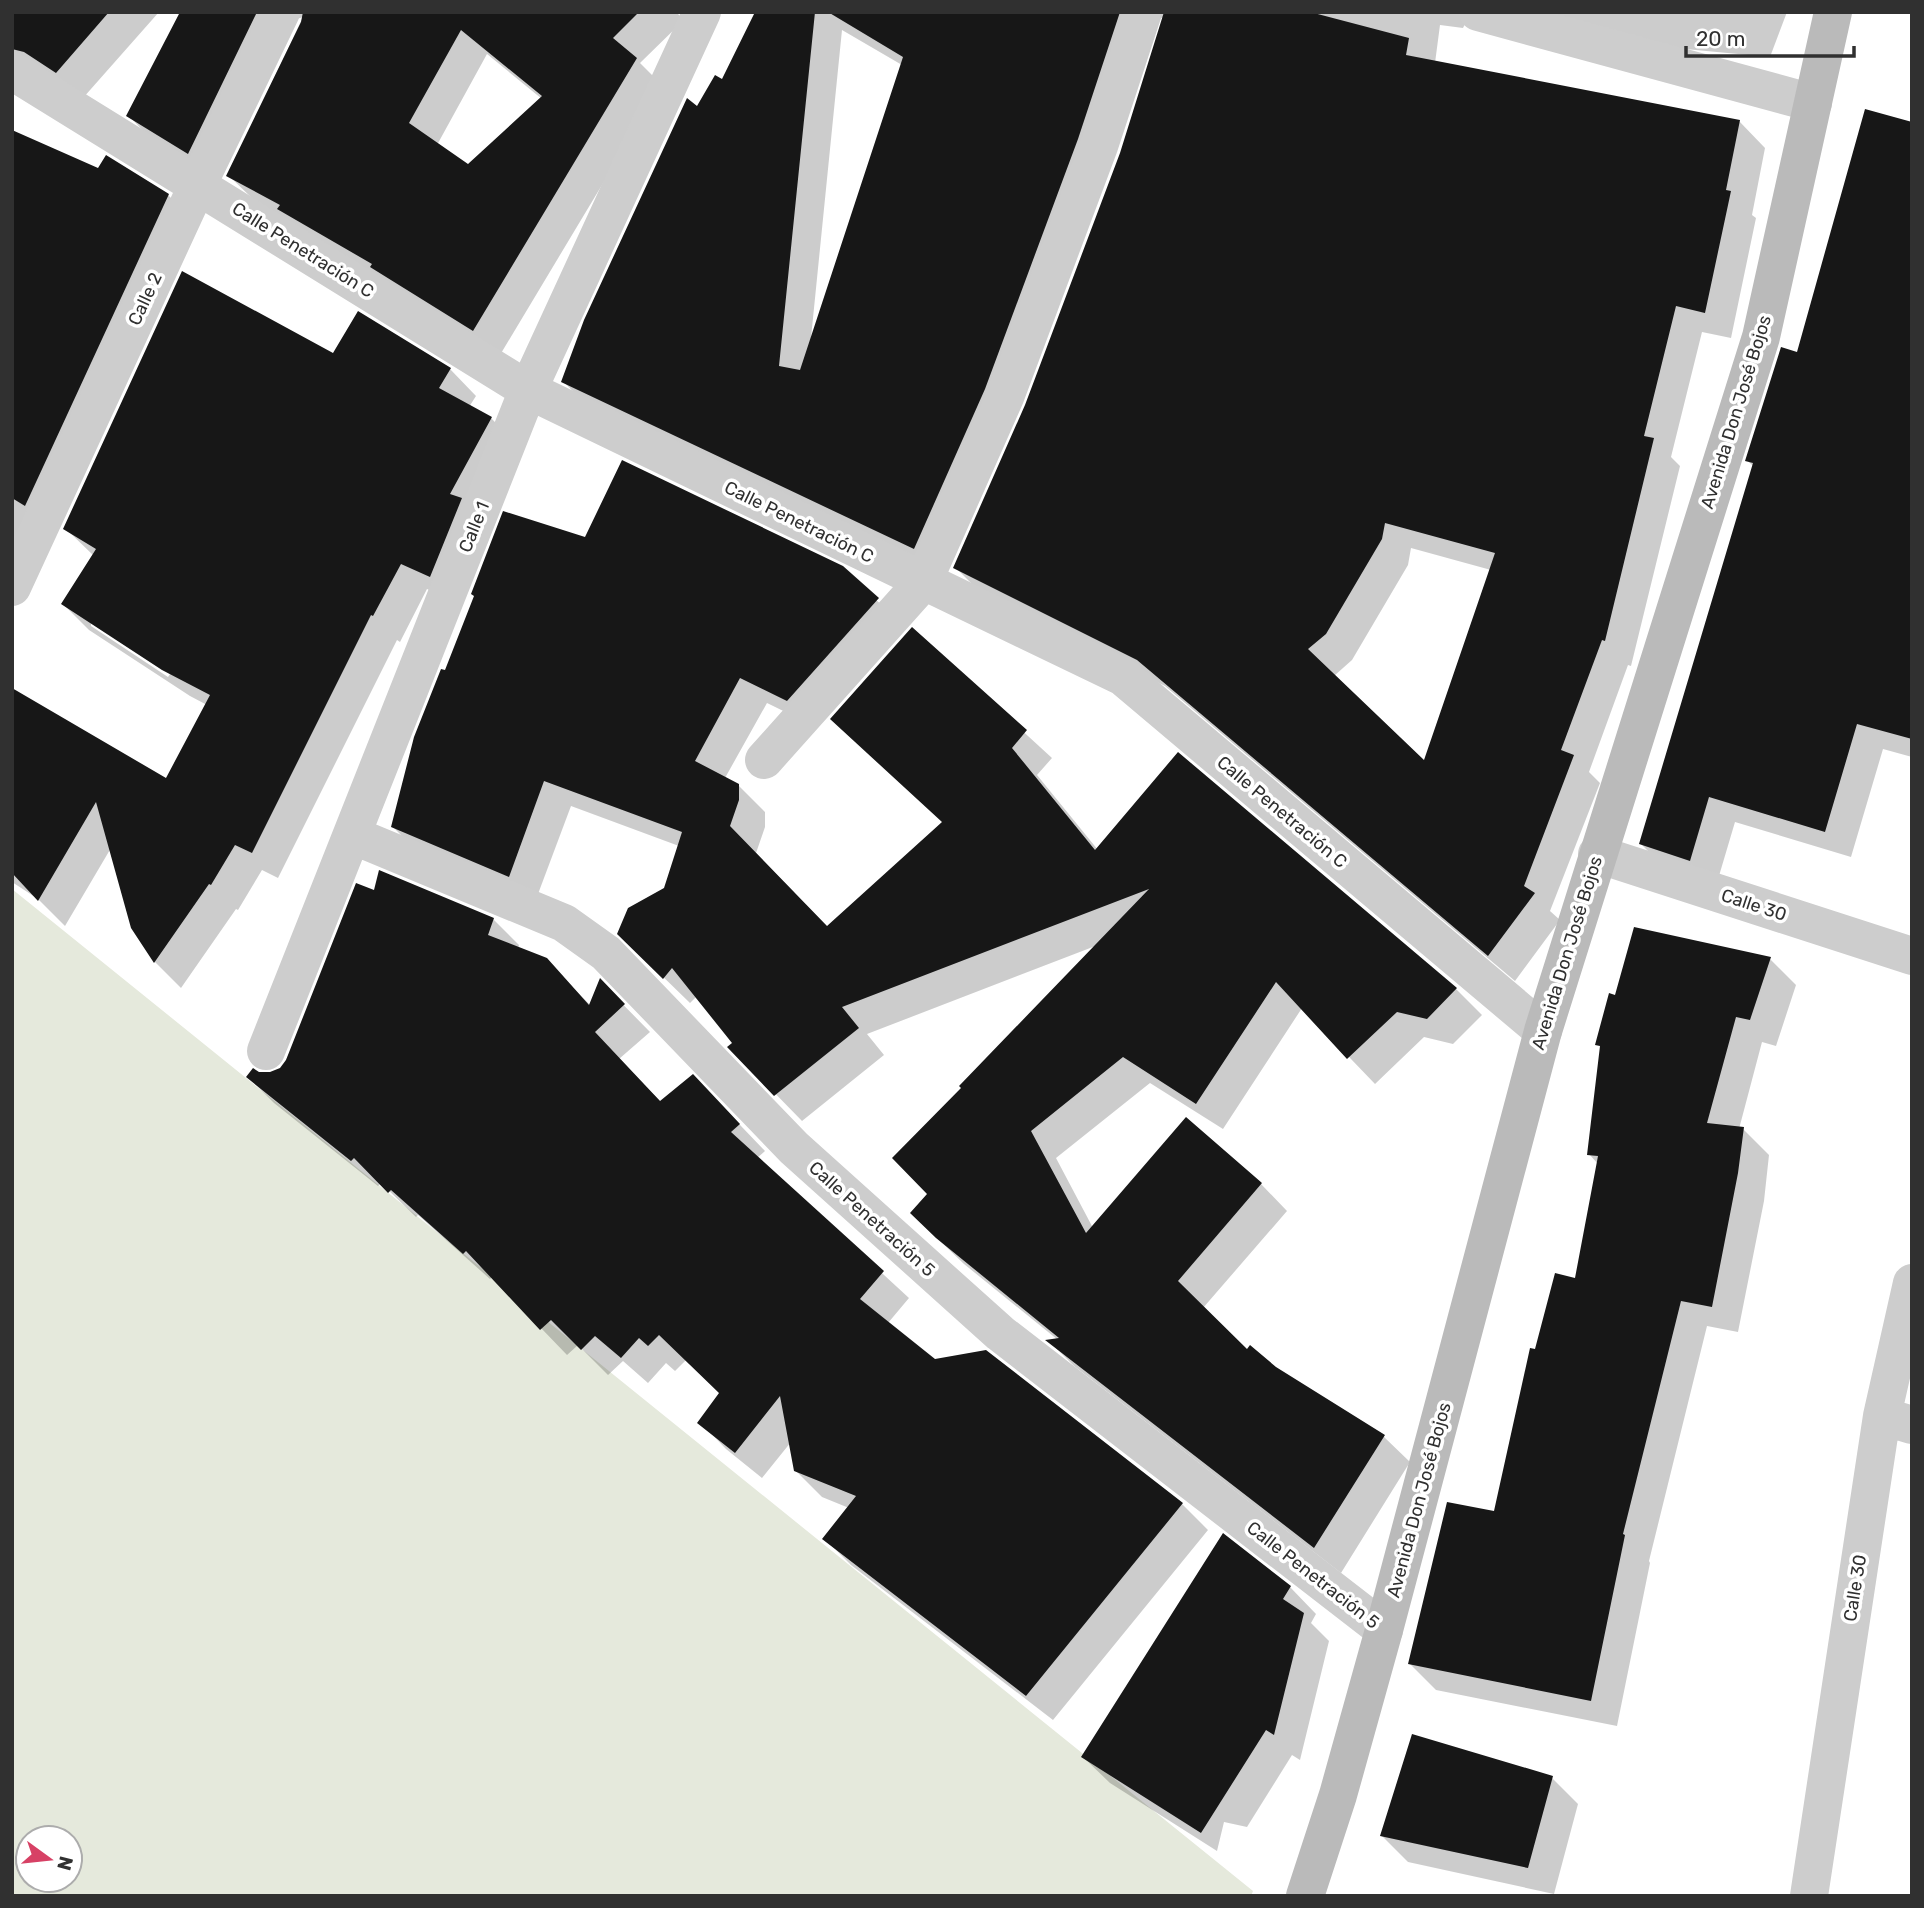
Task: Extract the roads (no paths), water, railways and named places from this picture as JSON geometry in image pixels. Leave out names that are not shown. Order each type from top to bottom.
[{"type":"street","name":"Calle 2","points":[[12,587],[198,184],[281,12]]},
{"type":"street","name":"Calle 1","points":[[266,1051],[528,390],[702,12]]},
{"type":"street","points":[[764,760],[923,582],[1005,397],[1099,146],[1143,12]]},
{"type":"street","points":[[1478,12],[1813,103]]},
{"type":"street","name":"Avenida Don José Bojos","points":[[1304,1896],[1338,1795],[1384,1630],[1543,1031],[1761,337],[1833,12]]},
{"type":"street","name":"Calle Penetración C","points":[[12,71],[528,390],[1123,677],[1543,1031]]},
{"type":"street","name":"Calle Penetración 5","points":[[352,835],[564,923],[606,953],[794,1148],[1000,1334],[1384,1630]]},
{"type":"street","name":"Calle 30","points":[[1597,854],[1912,956]]},
{"type":"street","name":"Calle 30","points":[[1809,1896],[1897,1421],[1912,1283]]}]
